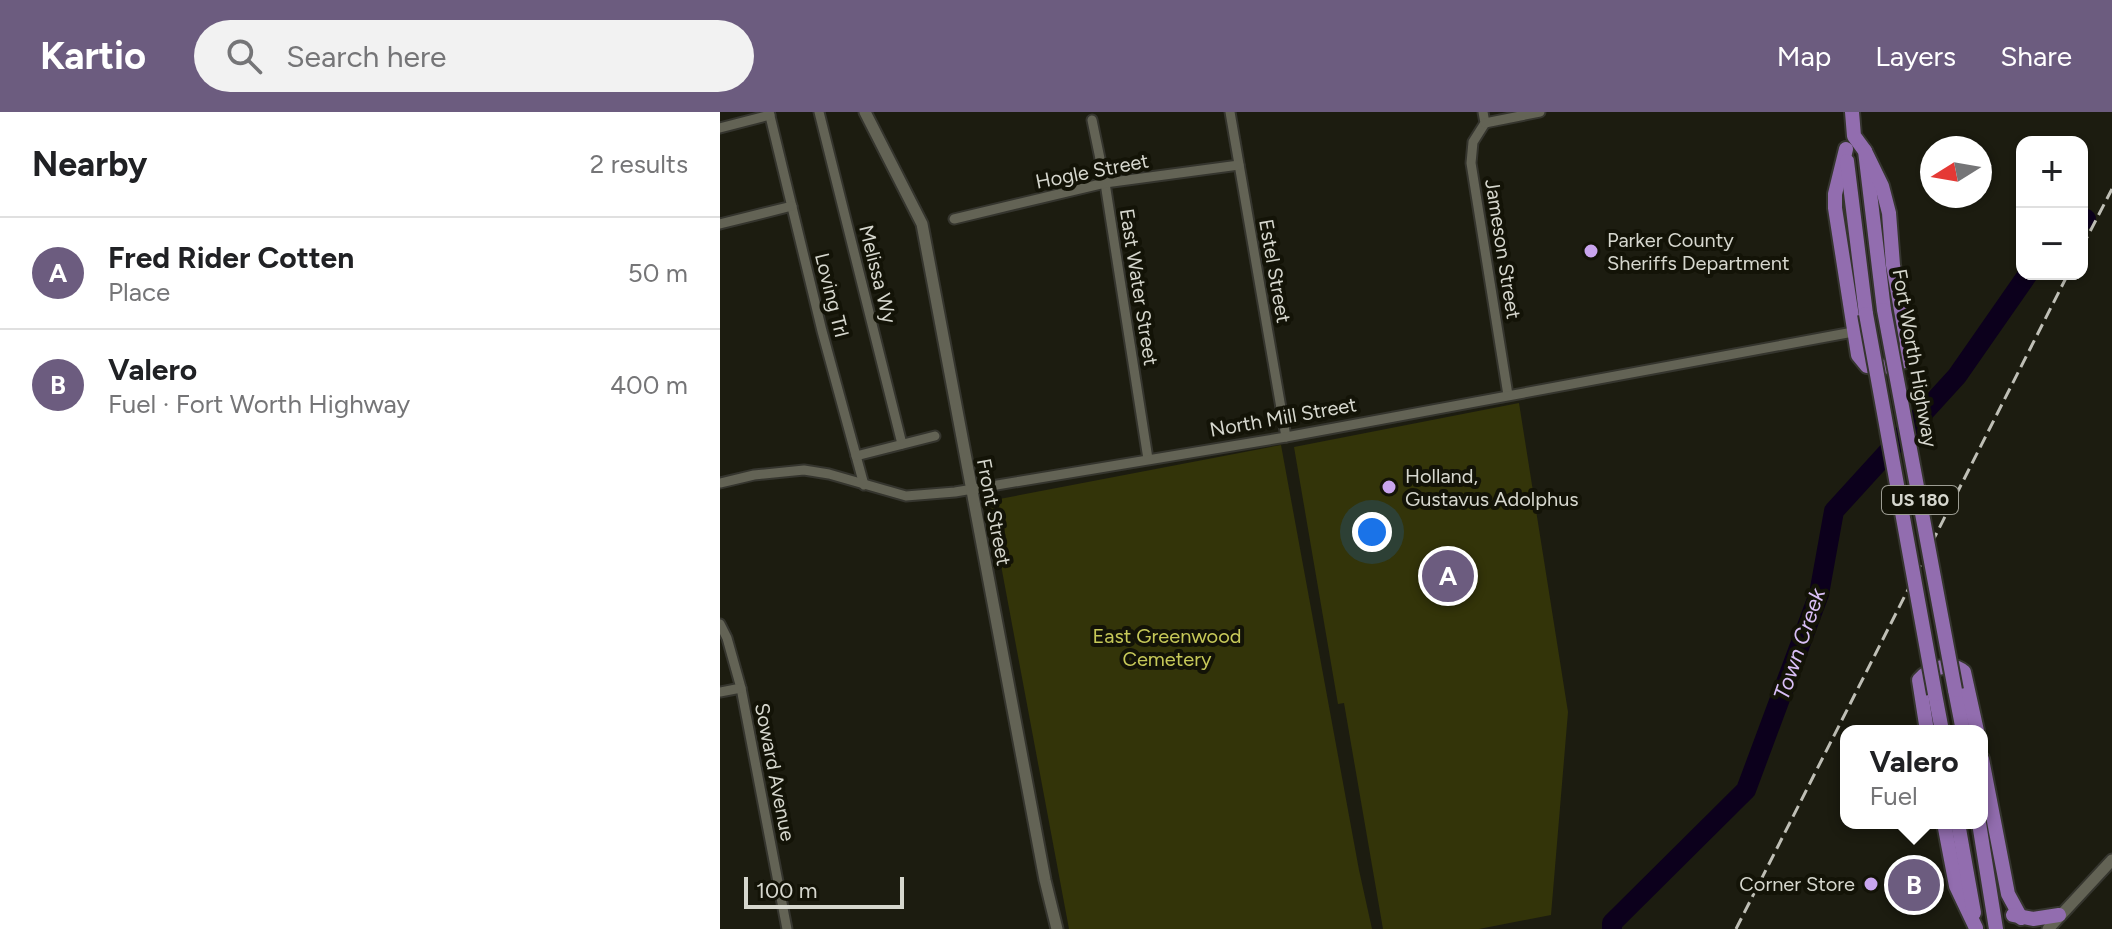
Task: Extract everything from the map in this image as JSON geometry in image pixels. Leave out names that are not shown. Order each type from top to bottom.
[{"type":"main road","points":[[1852,112],[1854,136],[1846,149],[1835,194],[1835,208],[1858,355],[1867,366],[1886,366],[1904,361],[1907,344],[1893,265],[1889,213],[1882,186],[1865,151]]},
{"type":"main road","name":"Fort Worth Highway","points":[[1854,136],[1865,151],[1884,310],[1962,725]]},
{"type":"main road","name":"Fort Worth Highway","points":[[1846,149],[1866,314],[1941,725]]},
{"type":"main road","points":[[1926,725],[1919,680],[1930,670],[1952,666],[1964,672],[1976,725]]},
{"type":"main road","points":[[1988,790],[2008,894],[2021,918]]},
{"type":"main road","points":[[1945,829],[1956,886],[1976,928]]},
{"type":"main road","points":[[1959,829],[1976,928]]},
{"type":"main road","points":[[1980,829],[1996,929]]},
{"type":"main road","points":[[1990,882],[2007,911],[2021,918],[2059,915]]},
{"type":"street","name":"Melissa Wy","points":[[819,112],[902,444]]},
{"type":"street","name":"Front Street","points":[[865,112],[922,224],[1057,929]]},
{"type":"street","name":"Estel Street","points":[[1230,112],[1286,437]]},
{"type":"street","points":[[1483,112],[1485,123],[1540,112]]},
{"type":"street","points":[[720,128],[770,114]]},
{"type":"street","name":"Loving Trl","points":[[770,114],[864,485]]},
{"type":"street","name":"East Water Street","points":[[1092,120],[1105,183],[1148,459]]},
{"type":"street","name":"Jameson Street","points":[[1485,123],[1473,142],[1471,163],[1508,395]]},
{"type":"street","name":"Hogle Street","points":[[954,219],[1105,183],[1239,165]]},
{"type":"street","points":[[720,224],[792,206]]},
{"type":"street","name":"North Mill Street","points":[[720,483],[754,475],[804,470],[906,496],[971,490],[1286,437],[1853,332]]},
{"type":"street","points":[[856,456],[935,436]]},
{"type":"street","name":"Soward Avenue","points":[[720,624],[741,688],[787,929]]},
{"type":"street","points":[[720,692],[741,688]]},
{"type":"street","points":[[2048,929],[2112,860]]},
{"type":"green space","points":[[1519,403],[1568,712],[1551,915],[1479,929],[1383,929],[1344,703],[1338,704],[1294,447]]},
{"type":"green space","name":"East Greenwood Cemetery","points":[[1281,445],[1372,929],[1069,929],[989,501]]},
{"type":"waterway","name":"Town Creek","points":[[1612,929],[1612,923],[1746,790],[1819,594],[1834,511],[1957,376],[2024,280]]},
{"type":"railway","points":[[2088,235],[2112,189]]},
{"type":"railway","points":[[1736,929],[2065,280]]},
{"type":"place","name":"Parker County Sheriffs Department","points":[[1591,251]]},
{"type":"place","name":"Holland, Gustavus Adolphus","points":[[1389,487]]},
{"type":"place","name":"Fred Rider Cotten","points":[[1448,576]]},
{"type":"place","name":"Corner Store","points":[[1871,884]]},
{"type":"place","name":"Valero","points":[[1914,885]]}]
